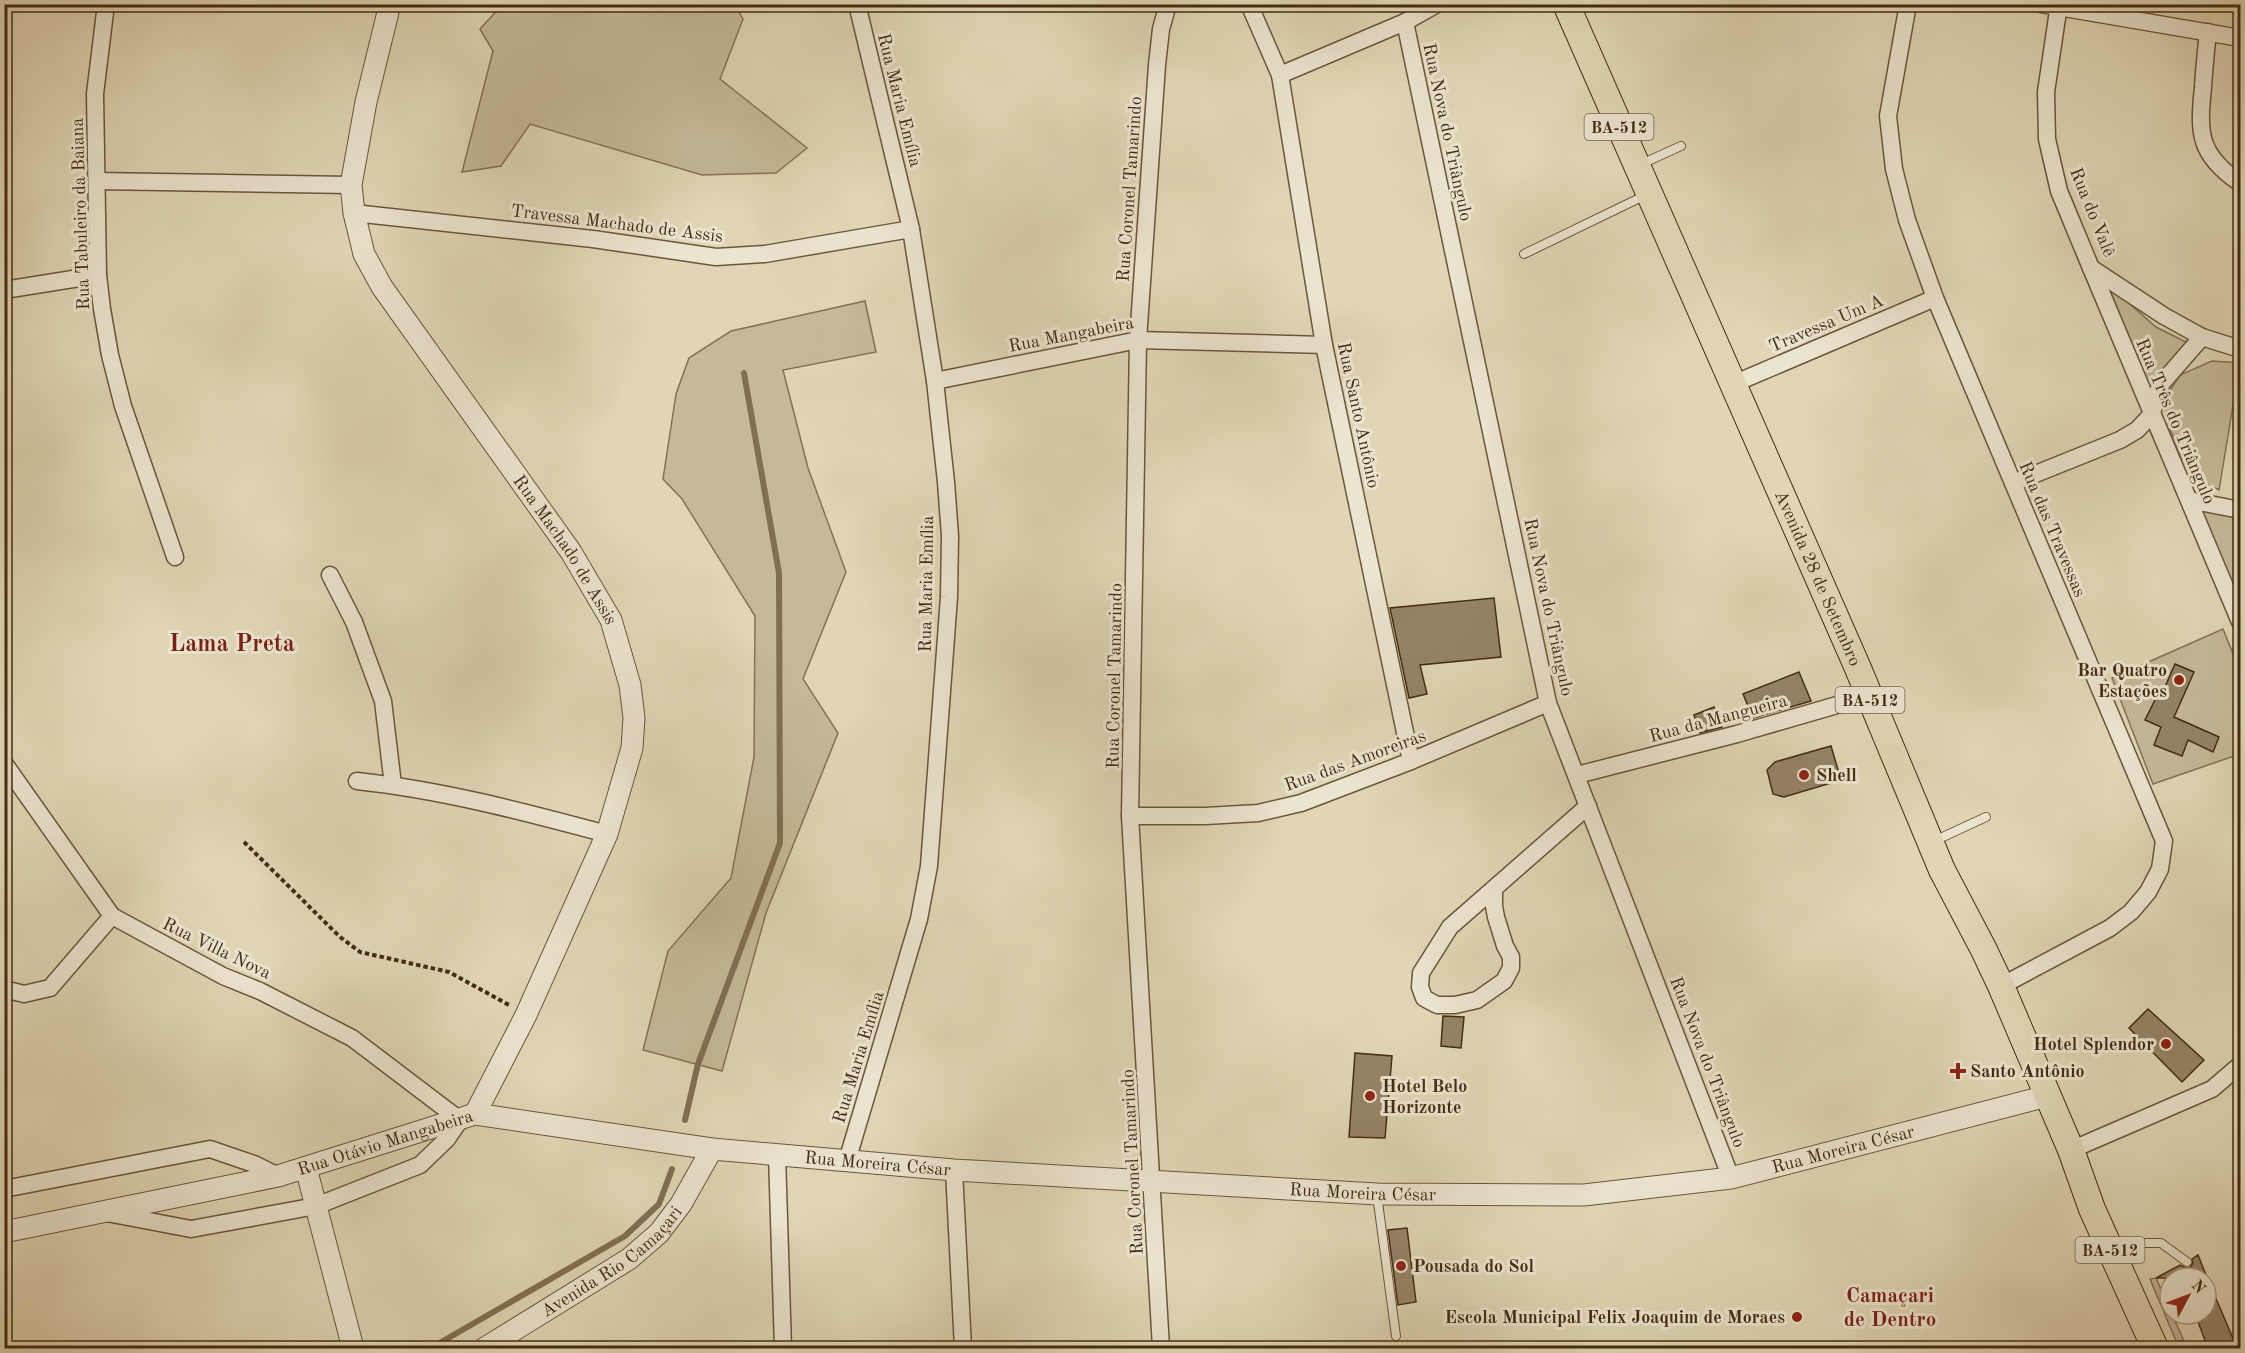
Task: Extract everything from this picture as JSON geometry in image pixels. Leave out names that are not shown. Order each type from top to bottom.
[{"type":"main road","name":"Avenida 28 de Setembro","points":[[1566,4],[1857,666],[1942,870],[2001,986],[2071,1150],[2092,1209],[2155,1348]]},
{"type":"street","name":"Rua Tabuleiro da Baiana","points":[[106,4],[95,94],[98,276],[110,355],[123,406],[175,557]]},
{"type":"street","name":"Rua Machado de Assis","points":[[390,4],[366,102],[351,185],[354,213],[364,254],[382,287],[572,552],[611,620],[624,657],[634,718],[632,748],[607,834],[526,1015],[467,1117]]},
{"type":"street","name":"Rua Maria Emília","points":[[847,1161],[920,919],[929,867],[949,597],[950,536],[935,381],[911,229],[857,4]]},
{"type":"street","name":"Rua Coronel Tamarindo","points":[[1161,1348],[1130,816],[1138,340],[1156,65],[1161,29],[1168,4]]},
{"type":"street","name":"Rua Santo Antônio","points":[[1249,4],[1280,75],[1324,345],[1411,761]]},
{"type":"street","points":[[1280,75],[1405,22],[1437,4]]},
{"type":"street","name":"Rua das Travessas","points":[[1908,4],[1888,116],[1894,169],[1907,220],[1935,298],[2164,841],[2160,869],[2148,892],[2132,912],[2110,928],[2001,986]]},
{"type":"street","points":[[2041,4],[2241,38]]},
{"type":"street","name":"Rua do Valê","points":[[2058,6],[2046,92],[2047,139],[2059,191],[2091,268],[2164,316],[2202,337],[2241,349]]},
{"type":"street","name":"Rua Nova do Triângulo","points":[[1405,22],[1548,703],[1731,1178]]},
{"type":"street","points":[[2208,32],[2199,121],[2204,144],[2211,157],[2230,176],[2241,183]]},
{"type":"street","points":[[97,182],[351,185]]},
{"type":"street","name":"Travessa Machado de Assis","points":[[354,213],[593,239],[716,257],[765,254],[911,229]]},
{"type":"street","name":"Rua Três do Triângulo","points":[[2091,268],[2241,622]]},
{"type":"street","points":[[4,290],[98,276]]},
{"type":"street","name":"Travessa Um A","points":[[1733,384],[1935,298]]},
{"type":"street","points":[[2013,483],[2129,435],[2152,414],[2162,383],[2202,337]]},
{"type":"street","name":"Rua Mangabeira","points":[[935,381],[1138,340],[1324,345]]},
{"type":"street","points":[[2189,500],[2241,510]]},
{"type":"street","points":[[330,575],[354,622],[382,701],[393,785]]},
{"type":"street","name":"Rua da Mangueira","points":[[1577,775],[1737,734],[1868,696]]},
{"type":"street","name":"Rua das Amoreiras","points":[[1130,816],[1258,813],[1301,803],[1411,761],[1548,703]]},
{"type":"street","name":"Rua Villa Nova","points":[[4,763],[112,916],[223,976],[260,991],[352,1038],[467,1117]]},
{"type":"street","points":[[357,781],[393,785],[503,806],[607,834]]},
{"type":"street","points":[[1494,889],[1494,906],[1505,946],[1511,957],[1511,968],[1504,981],[1477,1000],[1455,1005],[1437,1005],[1424,998],[1420,987],[1421,973],[1427,960],[1450,927],[1588,806]]},
{"type":"street","points":[[4,989],[24,994],[50,988],[112,916]]},
{"type":"street","points":[[2071,1150],[2211,1089],[2241,1065]]},
{"type":"street","name":"Rua Moreira César","points":[[669,1141],[712,1149],[954,1170],[1377,1194],[1584,1195],[1731,1178],[2047,1096]]},
{"type":"street","points":[[101,1212],[191,1228],[316,1206],[420,1165],[447,1140],[467,1117]]},
{"type":"street","name":"Rua Otávio Mangabeira","points":[[4,1232],[278,1176],[467,1117],[669,1141]]},
{"type":"street","name":"Rua Otávio Mangabeira","points":[[4,1189],[210,1149],[254,1164],[278,1176]]},
{"type":"street","name":"Avenida Rio Camaçari","points":[[485,1348],[629,1258],[659,1233],[681,1204],[712,1149]]},
{"type":"street","points":[[777,1155],[783,1348]]},
{"type":"street","points":[[306,1168],[353,1348]]},
{"type":"street","points":[[954,1170],[963,1348]]},
{"type":"lane","points":[[1636,166],[1681,146]]},
{"type":"lane","points":[[1524,254],[1648,194]]},
{"type":"lane","points":[[1931,842],[1986,817]]},
{"type":"lane","points":[[1377,1194],[1396,1336]]},
{"type":"lane","points":[[2107,1243],[2161,1243],[2187,1262]]},
{"type":"path","points":[[243,842],[340,937],[360,952],[449,972],[526,1015]]},
{"type":"shaded area","points":[[502,5],[735,5],[743,19],[720,79],[807,148],[776,173],[702,175],[530,124],[501,166],[462,172],[493,51],[480,29]]},
{"type":"shaded area","points":[[2107,284],[2156,327],[2192,345],[2150,390]]},
{"type":"shaded area","points":[[865,301],[876,352],[783,370],[808,468],[846,572],[803,679],[838,733],[766,913],[722,1071],[643,1050],[668,951],[731,878],[754,757],[755,616],[682,499],[663,479],[676,394],[689,358],[731,331]]},
{"type":"shaded area","points":[[2212,361],[2240,363],[2219,490],[2192,477],[2167,421],[2166,397],[2180,375]]},
{"type":"shaded area","points":[[2199,510],[2240,518],[2240,607]]},
{"type":"shaded area","points":[[2223,629],[2240,671],[2240,754],[2153,784],[2112,678]]},
{"type":"shaded area","points":[[2156,1278],[2158,1283],[2158,1298],[2150,1279]]},
{"type":"shaded area","points":[[2170,1326],[2177,1326],[2187,1348],[2179,1348]]},
{"type":"building","points":[[1494,598],[1501,657],[1420,665],[1427,694],[1409,698],[1390,608]]},
{"type":"building","points":[[2175,664],[2194,672],[2174,717],[2219,737],[2213,752],[2188,740],[2182,756],[2154,745],[2161,727],[2145,720],[2158,694],[2161,696]]},
{"type":"building","points":[[1799,672],[1811,701],[1753,718],[1743,694]]},
{"type":"building","points":[[1714,707],[1722,727],[1700,733],[1694,715]]},
{"type":"building","name":"Shell","points":[[1831,746],[1841,780],[1784,797],[1773,794],[1767,770],[1775,762]]},
{"type":"building","name":"Hotel Splendor","points":[[2148,1009],[2204,1060],[2182,1082],[2129,1028]]},
{"type":"building","points":[[1443,1016],[1464,1017],[1461,1048],[1441,1046]]},
{"type":"building","name":"Hotel Belo Horizonte","points":[[1355,1053],[1392,1056],[1385,1138],[1349,1137]]},
{"type":"building","name":"Pousada do Sol","points":[[1407,1228],[1416,1302],[1398,1305],[1388,1230]]},
{"type":"building","points":[[2198,1255],[2203,1266],[2191,1266],[2192,1259]]},
{"type":"building","points":[[2218,1303],[2237,1348],[2208,1348],[2200,1326],[2218,1326]]},
{"type":"waterway","points":[[685,1120],[698,1064],[780,843],[779,573],[744,373]]},
{"type":"waterway","points":[[431,1348],[625,1236],[659,1204],[672,1169]]},
{"type":"place","name":"Bar Quatro Estações","points":[[2179,680]]},
{"type":"place","name":"Shell","points":[[1804,775]]},
{"type":"place","name":"Hotel Splendor","points":[[2166,1044]]},
{"type":"place","name":"Santo Antônio","points":[[1958,1071]]},
{"type":"place","name":"Hotel Belo Horizonte","points":[[1370,1096]]},
{"type":"place","name":"Pousada do Sol","points":[[1401,1266]]},
{"type":"place","name":"Escola Municipal Felix Joaquim de Moraes","points":[[1797,1317]]},
{"type":"district","name":"Lama Preta","points":[[232,643]]},
{"type":"district","name":"Camaçari de Dentro","points":[[1890,1307]]}]
